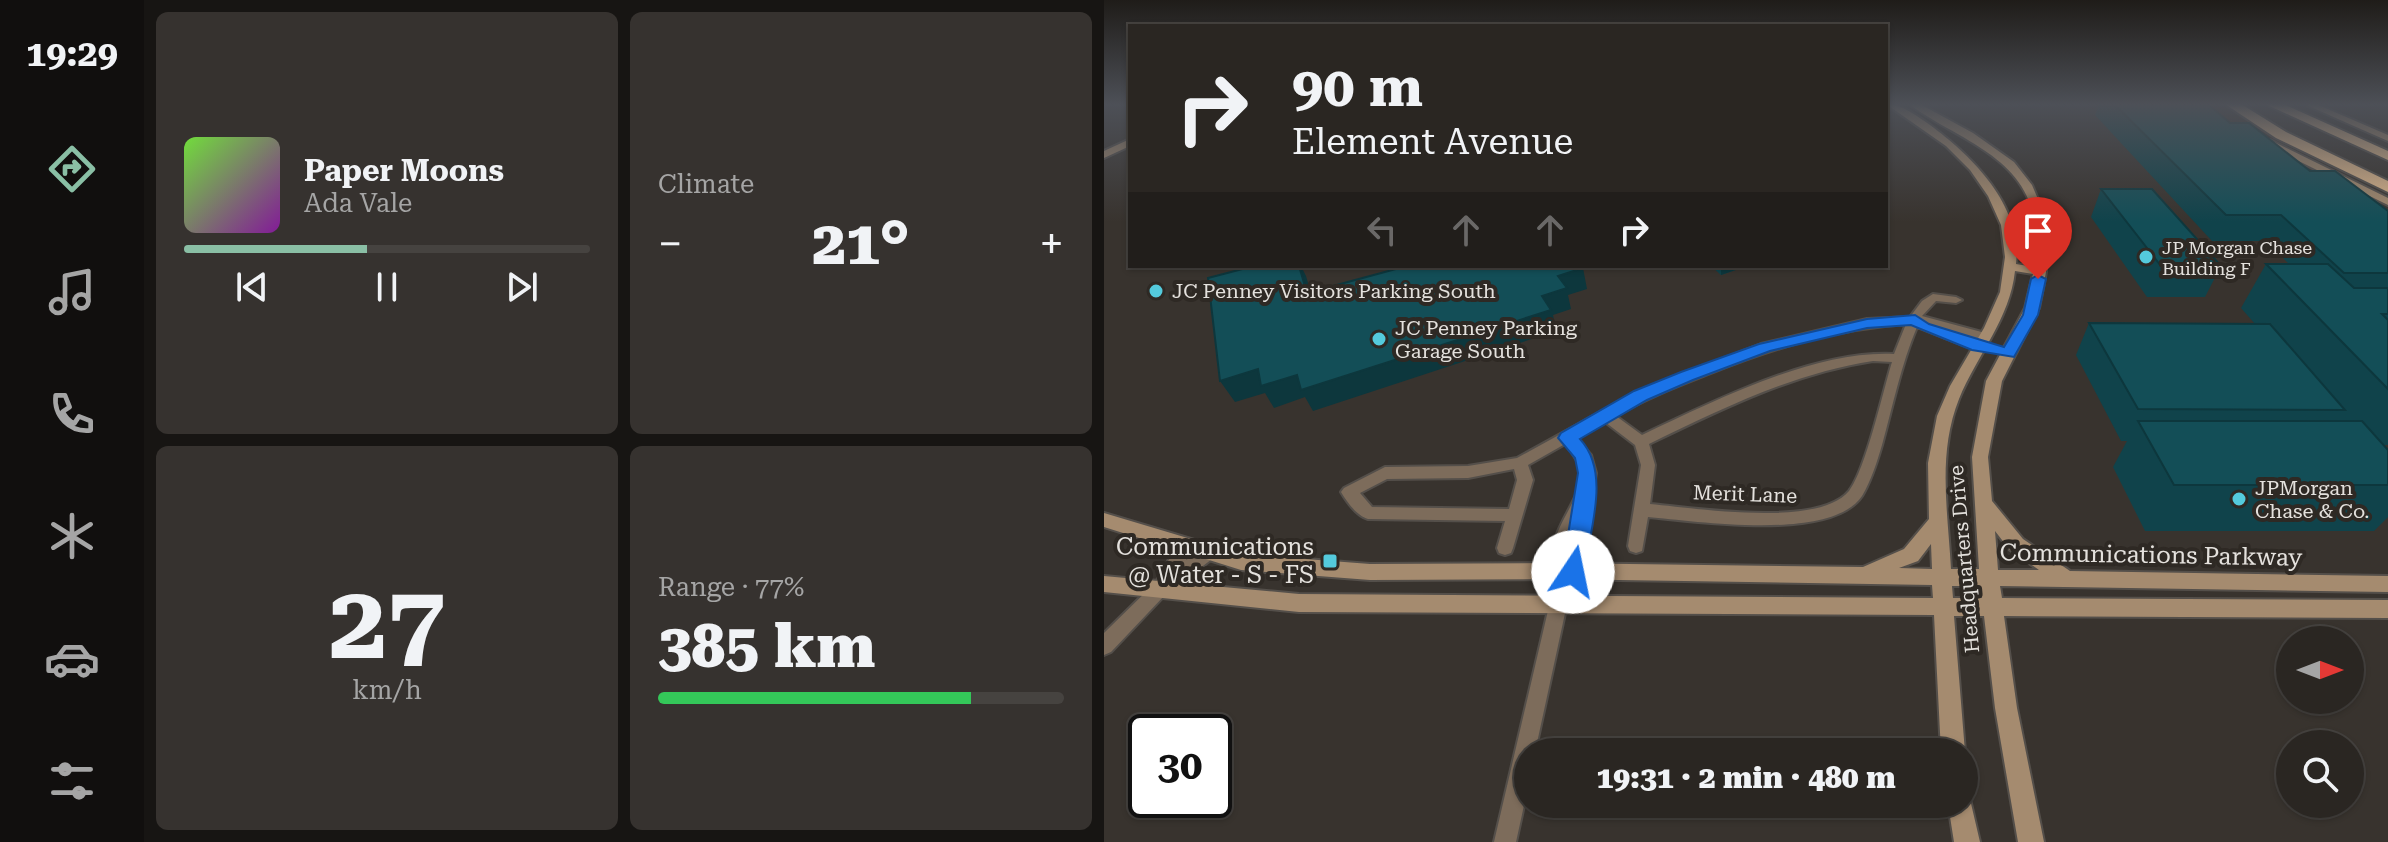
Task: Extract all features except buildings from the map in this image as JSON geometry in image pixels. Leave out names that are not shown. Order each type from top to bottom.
[{"type":"highway","points":[[2272,143],[2309,163]]},
{"type":"highway","points":[[2295,143],[2388,198]]},
{"type":"highway","points":[[2319,143],[2388,175]]},
{"type":"highway","points":[[2359,143],[2388,156]]},
{"type":"main road","points":[[1104,155],[1127,143]]},
{"type":"main road","name":"Headquarters Drive","points":[[1950,143],[1969,160],[1997,199],[2010,241],[2008,271],[1998,311],[1954,389],[1940,432],[1938,521],[1952,738]]},
{"type":"main road","points":[[1953,143],[1967,152],[1999,155]]},
{"type":"main road","name":"Headquarters Drive","points":[[1979,143],[1999,155],[2027,185],[2035,201],[2042,234],[2039,276],[2031,315],[1994,381],[1986,410],[1980,457],[1989,578],[2006,708],[2031,842]]},
{"type":"main road","points":[[2270,143],[2388,198]]},
{"type":"main road","points":[[2008,271],[2039,276]]},
{"type":"main road","points":[[1981,342],[2009,353]]},
{"type":"main road","points":[[1983,503],[2016,544],[2064,577]]},
{"type":"main road","name":"Communications Parkway","points":[[1104,520],[1206,554],[1280,567],[1370,572],[1564,571],[2388,584]]},
{"type":"main road","points":[[1857,576],[1911,555],[1938,521]]},
{"type":"main road","points":[[1104,584],[1299,603],[1943,604],[2388,609]]},
{"type":"main road","points":[[1963,818],[1967,842]]},
{"type":"street","points":[[1641,442],[1798,373],[1884,355],[1899,358],[1921,306],[1933,297],[1956,300]]},
{"type":"street","points":[[1515,515],[1368,513],[1349,492],[1385,473],[1468,472],[1520,463],[1652,391],[1765,347],[1867,323],[1915,320],[1924,327],[1981,342]]},
{"type":"street","name":"Merit Lane","points":[[1642,510],[1724,517],[1805,517],[1831,513],[1844,506],[1859,485],[1899,358]]},
{"type":"street","points":[[1605,415],[1641,442],[1648,465],[1636,546]]},
{"type":"street","points":[[1505,842],[1564,571],[1583,522],[1581,503],[1588,473],[1584,455],[1567,438]]},
{"type":"street","points":[[1505,548],[1525,480],[1520,463]]},
{"type":"street","points":[[1158,591],[1185,547]]},
{"type":"street","points":[[1104,646],[1158,591],[1206,554]]},
{"type":"place","name":"JP Morgan Chase Building F","points":[[2146,257]]},
{"type":"place","name":"JC Penney Visitors Parking South","points":[[1156,291]]},
{"type":"place","name":"JC Penney Parking Garage South","points":[[1379,339]]},
{"type":"place","name":"JPMorgan Chase & Co.","points":[[2239,499]]},
{"type":"place","name":"Communications @ Water - S - FS","points":[[1330,561]]},
{"type":"route","points":[[1573,572],[1583,522],[1581,503],[1588,473],[1584,455],[1567,438],[1640,396],[1687,376],[1765,347],[1867,323],[1915,320],[1924,327],[1978,347],[2009,353],[2031,315],[2038,279]]}]
